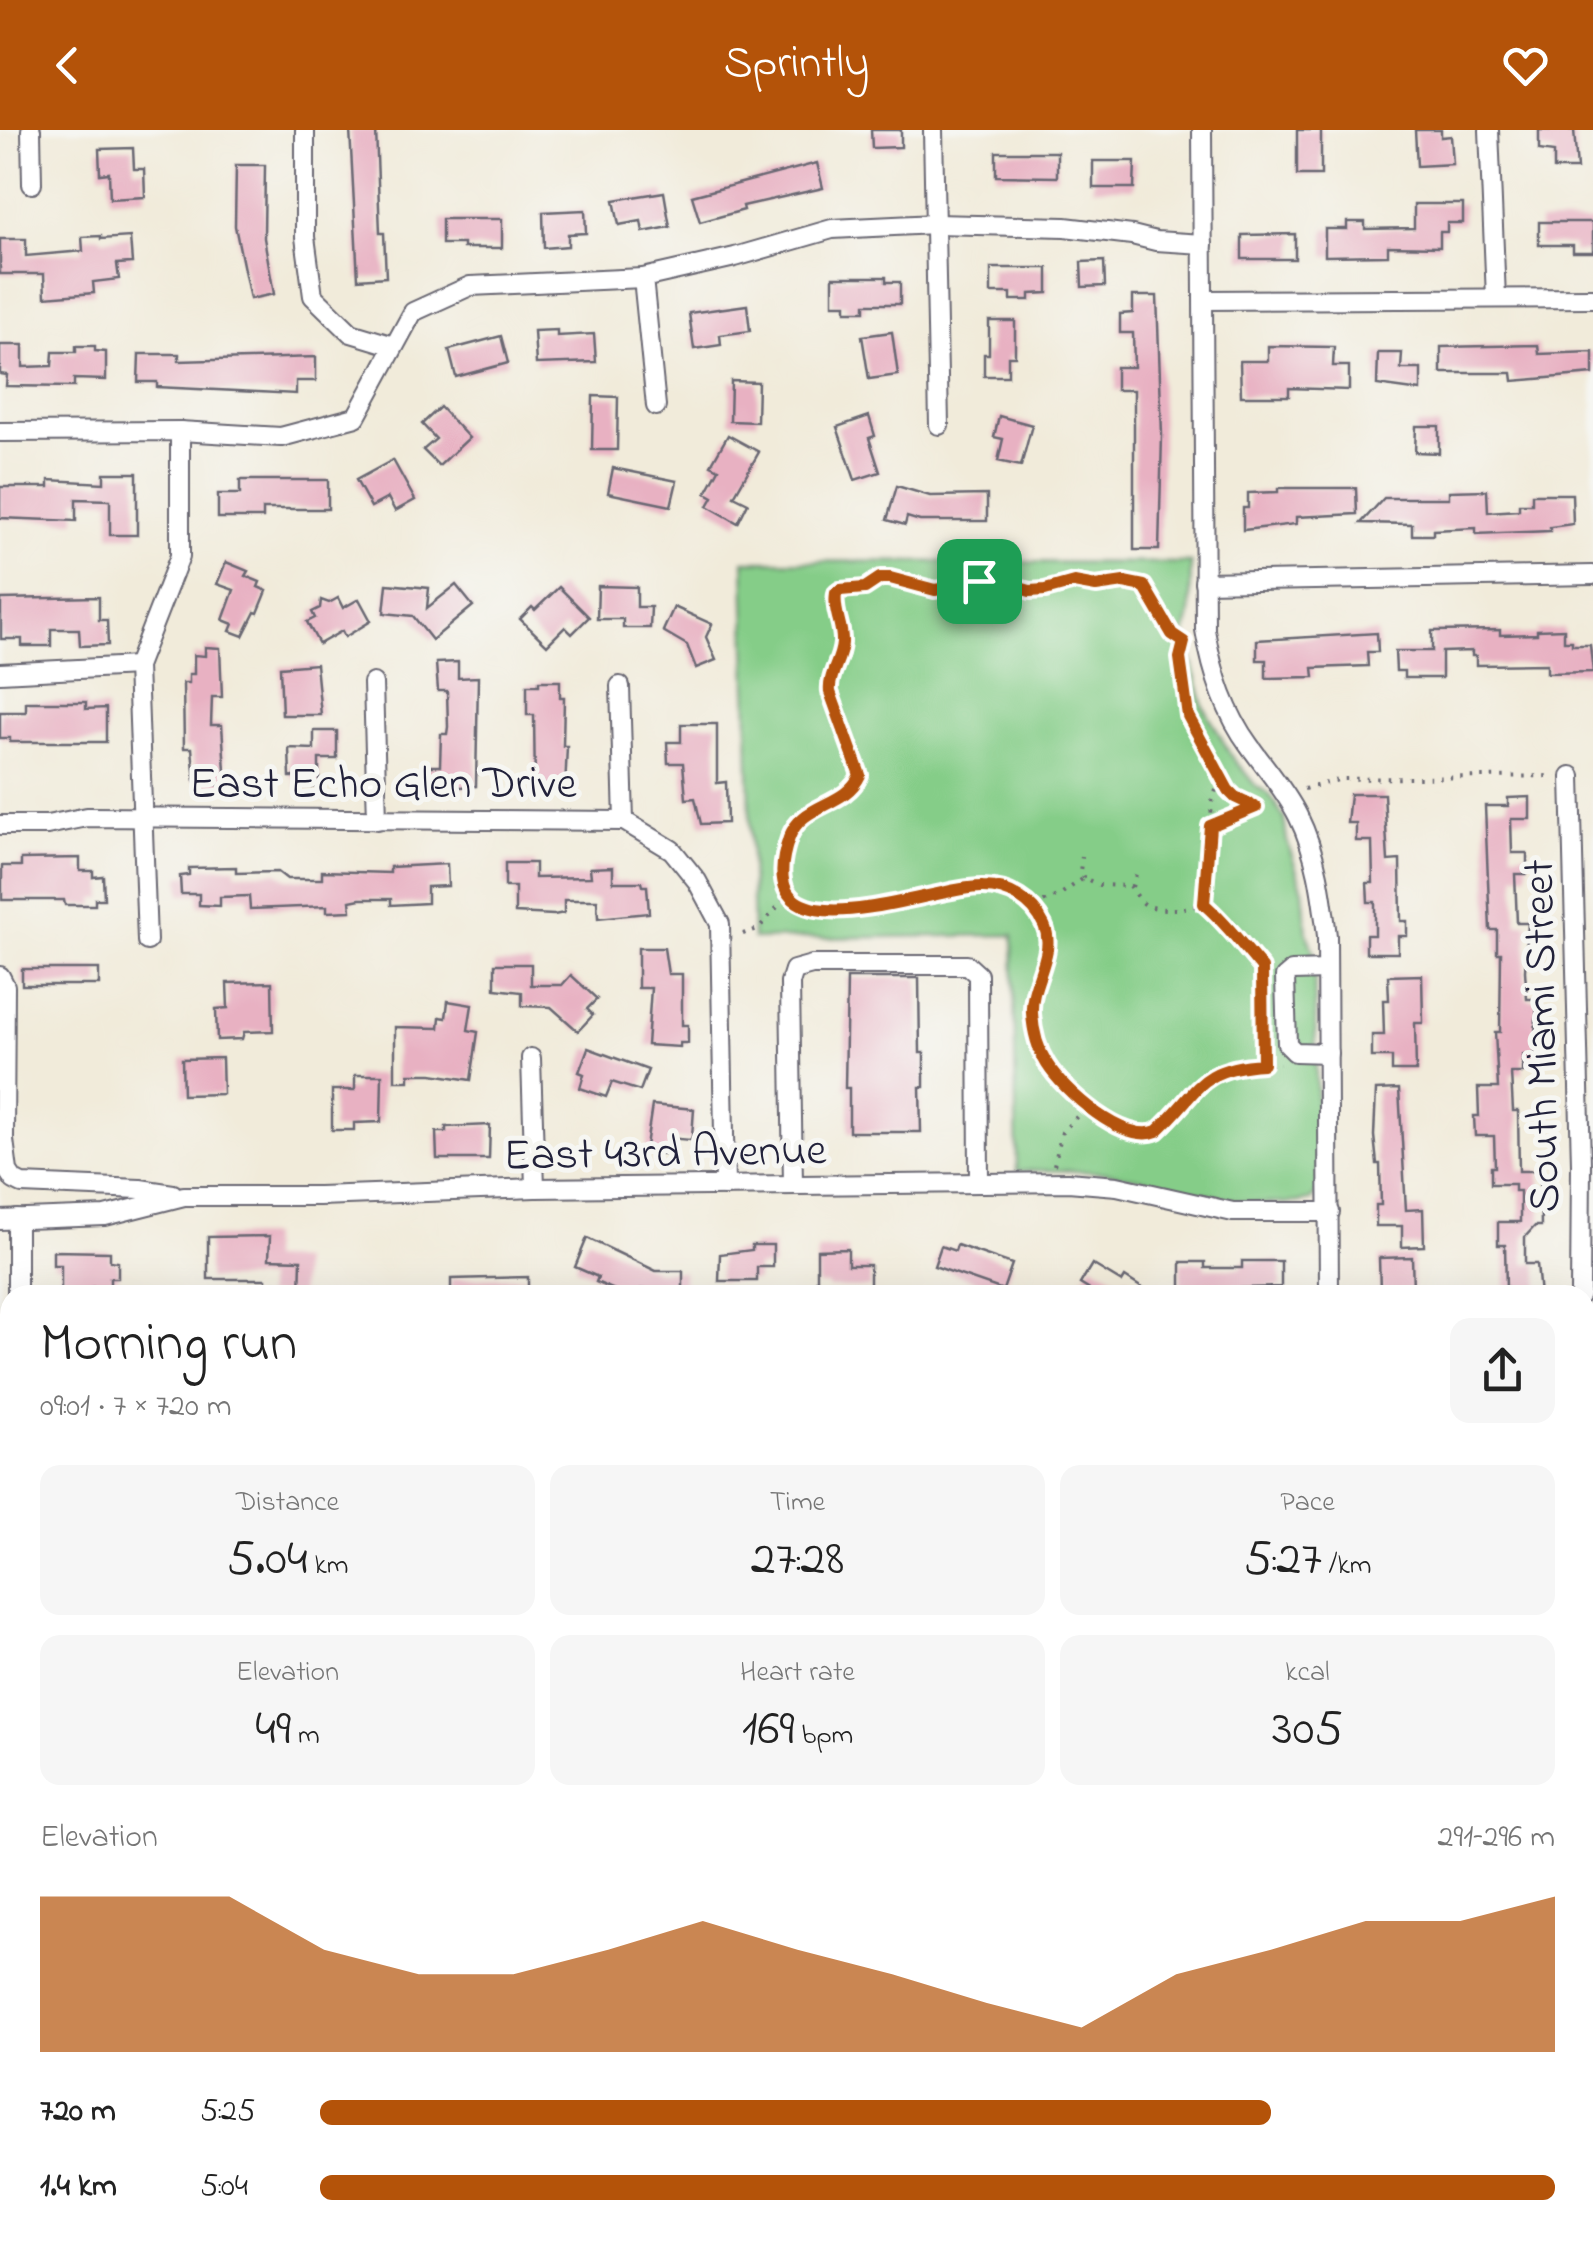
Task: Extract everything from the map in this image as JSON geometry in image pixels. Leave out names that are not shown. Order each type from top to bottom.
[{"type":"street","points":[[32,130],[32,184]]},
{"type":"street","points":[[305,130],[305,237],[313,296],[351,333],[394,346]]},
{"type":"street","points":[[933,130],[939,425]]},
{"type":"street","points":[[1202,130],[1205,630],[1211,665],[1225,705],[1249,746],[1288,798],[1318,872],[1327,936],[1329,1285]]},
{"type":"street","points":[[1489,130],[1496,298]]},
{"type":"street","points":[[0,432],[180,431],[281,437],[356,417],[413,312],[470,286],[643,278],[832,230],[934,224],[1066,227],[1203,244]]},
{"type":"street","points":[[643,278],[656,406]]},
{"type":"street","points":[[1204,300],[1593,298]]},
{"type":"street","points":[[147,942],[137,666],[180,556],[180,431]]},
{"type":"street","points":[[1204,582],[1593,575]]},
{"type":"street","points":[[0,673],[137,666]]},
{"type":"street","points":[[373,683],[377,820]]},
{"type":"street","points":[[620,686],[624,821],[672,850],[697,881],[720,924],[725,1186]]},
{"type":"street","name":"South Miami Street","points":[[1571,776],[1587,1164],[1581,1285]]},
{"type":"street","name":"East Echo Glen Drive","points":[[0,825],[47,825],[87,816],[624,821]]},
{"type":"street","points":[[793,1185],[788,1014],[794,970],[812,965],[886,964],[967,965],[978,975],[980,1183]]},
{"type":"street","points":[[1327,970],[1292,971],[1285,978],[1287,1044],[1295,1052],[1328,1053]]},
{"type":"street","points":[[0,976],[4,986],[4,1140],[8,1171],[14,1180],[38,1186],[140,1189],[184,1196]]},
{"type":"street","points":[[531,1058],[535,1188]]},
{"type":"street","name":"East 43rd Avenue","points":[[9,1220],[105,1216],[184,1196],[980,1183],[1084,1183],[1117,1186],[1233,1212],[1330,1212]]},
{"type":"street","points":[[9,1220],[16,1285]]},
{"type":"path","points":[[1256,807],[1235,797],[1194,732],[1184,705],[1180,658],[1184,642],[1172,634],[1144,586],[1074,582],[1030,591],[992,580],[935,590],[880,578],[865,588],[840,590],[834,606],[842,645],[829,683],[830,692],[860,775],[841,798],[814,808],[801,818],[790,837],[783,884],[788,894],[810,907],[841,912],[986,886],[1018,896],[1032,906],[1048,940],[1031,1006],[1037,1044],[1047,1064],[1087,1106],[1129,1133],[1149,1134],[1164,1124],[1207,1077],[1230,1068],[1293,1064]]},
{"type":"path","points":[[1288,798],[1320,783],[1342,779],[1571,776]]},
{"type":"path","points":[[1204,904],[1212,802],[1220,778]]},
{"type":"path","points":[[1210,826],[1268,802]]},
{"type":"path","points":[[1082,856],[1080,871],[1084,878],[1100,885],[1132,887]]},
{"type":"path","points":[[1138,868],[1132,887],[1140,900],[1152,906],[1189,908],[1204,904]]},
{"type":"path","points":[[1032,906],[1084,878]]},
{"type":"path","points":[[743,934],[758,929],[788,894]]},
{"type":"path","points":[[1204,904],[1232,930],[1262,968],[1263,1064]]},
{"type":"path","points":[[1054,1168],[1062,1132],[1087,1106]]},
{"type":"green space","points":[[744,561],[1191,563],[1190,615],[1185,633],[1204,707],[1231,755],[1255,785],[1269,794],[1284,818],[1303,890],[1307,933],[1314,954],[1318,1185],[1310,1200],[1240,1201],[1112,1174],[1017,1171],[1013,935],[753,939]]},
{"type":"building","points":[[350,130],[376,130],[386,277],[358,279]]},
{"type":"building","points":[[871,130],[901,130],[901,147],[872,148]]},
{"type":"building","points":[[1297,130],[1321,130],[1321,175],[1297,175]]},
{"type":"building","points":[[1415,130],[1441,130],[1441,137],[1451,136],[1453,164],[1417,166]]},
{"type":"building","points":[[1539,130],[1574,130],[1577,169],[1554,169],[1554,152],[1539,150]]},
{"type":"building","points":[[133,148],[134,169],[144,169],[145,197],[110,199],[109,173],[100,174],[99,149]]},
{"type":"building","points":[[996,152],[1057,152],[1057,177],[996,176]]},
{"type":"building","points":[[1093,161],[1135,161],[1134,188],[1093,188]]},
{"type":"building","points":[[817,163],[823,188],[743,206],[744,210],[700,222],[692,196]]},
{"type":"building","points":[[236,165],[265,165],[264,238],[274,294],[250,299],[235,226]]},
{"type":"building","points":[[664,192],[670,227],[643,232],[641,221],[619,225],[614,200]]},
{"type":"building","points":[[1414,204],[1463,204],[1463,223],[1447,223],[1447,232],[1440,232],[1440,247],[1388,246],[1388,255],[1325,256],[1325,229],[1347,229],[1347,222],[1365,222],[1365,229],[1414,228]]},
{"type":"building","points":[[585,210],[586,233],[568,234],[568,246],[544,248],[543,212]]},
{"type":"building","points":[[442,219],[502,219],[502,248],[442,244]]},
{"type":"building","points":[[1539,222],[1593,222],[1593,252],[1573,252],[1573,245],[1539,245]]},
{"type":"building","points":[[1295,234],[1295,259],[1242,259],[1242,235]]},
{"type":"building","points":[[82,237],[130,237],[132,263],[117,264],[119,279],[93,282],[94,293],[45,297],[44,274],[0,274],[0,239],[26,239],[26,256],[83,251]]},
{"type":"building","points":[[1104,261],[1105,286],[1082,287],[1081,262]]},
{"type":"building","points":[[991,268],[1048,268],[1048,293],[1030,294],[1030,300],[1011,300],[1011,293],[991,293]]},
{"type":"building","points":[[833,277],[886,277],[886,282],[900,282],[900,304],[865,304],[865,311],[846,311],[846,304],[833,304]]},
{"type":"building","points":[[1133,296],[1157,296],[1162,435],[1159,550],[1134,550],[1134,390],[1116,390],[1116,367],[1134,367],[1133,333],[1120,333],[1120,314],[1133,313]]},
{"type":"building","points":[[747,305],[750,331],[720,335],[721,345],[694,349],[689,313]]},
{"type":"building","points":[[989,321],[1015,321],[1015,356],[1008,356],[1008,376],[984,376]]},
{"type":"building","points":[[557,330],[557,336],[594,334],[596,362],[536,364],[534,331]]},
{"type":"building","points":[[892,332],[898,375],[869,379],[862,336]]},
{"type":"building","points":[[501,336],[508,363],[456,377],[449,350]]},
{"type":"building","points":[[0,345],[23,345],[23,367],[52,366],[53,352],[76,352],[76,346],[95,346],[95,351],[106,352],[106,380],[74,379],[74,387],[6,386],[7,375],[0,374]]},
{"type":"building","points":[[1538,345],[1539,354],[1593,352],[1593,374],[1513,381],[1512,373],[1441,373],[1441,347]]},
{"type":"building","points":[[1268,346],[1334,347],[1333,366],[1349,366],[1349,390],[1289,388],[1289,396],[1241,396],[1240,361],[1268,361]]},
{"type":"building","points":[[1378,353],[1402,353],[1401,369],[1421,369],[1421,391],[1377,385]]},
{"type":"building","points":[[139,354],[179,354],[179,361],[316,357],[316,381],[296,381],[296,394],[157,387],[157,382],[138,382]]},
{"type":"building","points":[[731,381],[758,382],[757,422],[730,421]]},
{"type":"building","points":[[593,396],[618,397],[617,450],[592,450]]},
{"type":"building","points":[[440,407],[469,438],[439,466],[423,450],[436,439],[422,424]]},
{"type":"building","points":[[869,416],[875,436],[869,438],[880,472],[855,480],[837,427]]},
{"type":"building","points":[[999,416],[1032,425],[1021,466],[998,461],[1003,439],[994,437]]},
{"type":"building","points":[[1416,426],[1439,426],[1439,453],[1415,452]]},
{"type":"building","points":[[728,435],[759,452],[734,496],[748,503],[738,523],[708,506],[713,497],[706,493],[719,469],[711,465]]},
{"type":"building","points":[[393,460],[415,500],[395,511],[388,498],[371,507],[356,480]]},
{"type":"building","points":[[613,468],[677,481],[671,506],[608,493]]},
{"type":"building","points":[[104,473],[137,473],[137,535],[110,535],[110,500],[76,499],[76,521],[0,518],[0,487],[49,487],[49,480],[104,483]]},
{"type":"building","points":[[240,480],[328,480],[328,509],[263,509],[263,518],[218,518],[218,494],[240,494]]},
{"type":"building","points":[[897,486],[930,496],[987,495],[987,521],[920,521],[907,517],[905,525],[887,520]]},
{"type":"building","points":[[1278,488],[1356,488],[1357,514],[1296,517],[1296,524],[1243,530],[1248,493],[1278,492]]},
{"type":"building","points":[[1487,490],[1488,512],[1519,510],[1519,504],[1532,504],[1532,494],[1572,494],[1573,524],[1550,527],[1550,531],[1476,534],[1476,528],[1412,535],[1412,524],[1361,523],[1384,498],[1449,498],[1449,491]]},
{"type":"building","points":[[226,562],[248,571],[245,576],[260,582],[258,587],[267,591],[243,636],[230,631],[233,624],[223,620],[234,590],[217,584]]},
{"type":"building","points":[[387,584],[429,588],[427,608],[456,585],[473,606],[432,640],[413,616],[384,613]]},
{"type":"building","points":[[598,586],[637,587],[637,607],[651,607],[650,628],[623,628],[623,619],[597,619]]},
{"type":"building","points":[[559,587],[589,617],[572,634],[565,627],[547,645],[520,619]]},
{"type":"building","points":[[99,597],[99,620],[107,620],[108,645],[80,646],[79,629],[51,629],[51,646],[22,646],[22,639],[1,639],[1,599]]},
{"type":"building","points":[[338,598],[343,608],[359,599],[371,621],[345,637],[342,631],[319,644],[307,622],[315,618],[312,612],[320,608],[321,600],[329,603]]},
{"type":"building","points":[[674,607],[712,624],[706,637],[716,660],[696,668],[687,645],[663,631]]},
{"type":"building","points":[[1564,629],[1564,641],[1590,645],[1593,672],[1547,673],[1547,664],[1476,665],[1472,651],[1442,652],[1442,678],[1404,678],[1404,671],[1396,671],[1395,651],[1432,651],[1432,631],[1500,630],[1500,635]]},
{"type":"building","points":[[1377,633],[1378,652],[1367,652],[1368,666],[1313,668],[1314,677],[1266,678],[1266,660],[1257,660],[1257,640]]},
{"type":"building","points":[[205,647],[220,648],[222,697],[212,697],[211,725],[222,725],[226,786],[195,782],[192,748],[184,748],[183,683],[189,683],[189,674],[194,674],[194,655],[205,656]]},
{"type":"building","points":[[458,662],[458,678],[478,677],[476,786],[426,789],[426,766],[440,766],[441,734],[447,734],[448,727],[447,691],[438,691],[436,663]]},
{"type":"building","points":[[316,664],[321,715],[282,715],[280,667]]},
{"type":"building","points":[[539,681],[560,681],[560,697],[564,697],[565,789],[535,789],[534,715],[527,715],[527,685],[539,685]]},
{"type":"building","points":[[26,702],[86,702],[86,709],[106,708],[106,742],[10,742],[10,738],[0,738],[0,712],[26,712]]},
{"type":"building","points":[[681,724],[717,724],[717,783],[726,782],[727,823],[701,824],[695,798],[686,799],[683,763],[668,763],[667,742],[681,742]]},
{"type":"building","points":[[314,731],[337,731],[337,759],[319,759],[319,787],[296,787],[296,777],[290,777],[289,748],[314,749]]},
{"type":"building","points":[[1350,794],[1384,794],[1388,861],[1400,860],[1401,921],[1407,921],[1407,936],[1398,936],[1398,953],[1366,953],[1366,935],[1375,935],[1375,902],[1368,902],[1367,883],[1373,883],[1372,841],[1356,841],[1356,823],[1347,823]]},
{"type":"building","points":[[1530,797],[1530,819],[1511,819],[1512,853],[1527,853],[1527,874],[1515,874],[1517,923],[1528,923],[1527,999],[1537,999],[1534,1055],[1523,1055],[1523,1073],[1511,1073],[1513,1111],[1518,1111],[1519,1171],[1540,1171],[1541,1226],[1535,1226],[1525,1237],[1525,1264],[1537,1264],[1539,1285],[1506,1285],[1505,1245],[1498,1245],[1498,1222],[1520,1222],[1520,1191],[1515,1191],[1515,1184],[1491,1184],[1494,1136],[1475,1136],[1478,1088],[1498,1088],[1495,1032],[1500,1032],[1501,953],[1497,953],[1497,930],[1490,930],[1485,806],[1508,806],[1508,798]]},
{"type":"building","points":[[80,858],[80,871],[93,871],[93,877],[103,876],[104,899],[95,899],[95,905],[65,905],[64,900],[2,900],[2,866],[21,866],[21,859]]},
{"type":"building","points":[[505,863],[535,863],[535,878],[591,877],[590,868],[613,867],[613,882],[642,882],[647,886],[649,913],[598,918],[597,900],[564,900],[564,913],[515,913],[515,887],[505,887]]},
{"type":"building","points":[[447,864],[448,886],[427,887],[427,903],[391,905],[391,899],[360,899],[350,901],[351,911],[327,912],[327,906],[250,909],[249,896],[220,897],[220,906],[199,905],[199,894],[181,894],[180,876],[189,875],[189,868],[236,867],[236,873],[278,872],[287,879],[322,879],[322,871],[390,873],[390,867]]},
{"type":"building","points":[[638,948],[664,948],[668,974],[682,974],[682,1025],[688,1025],[688,1043],[680,1043],[680,1047],[647,1045],[651,988],[638,988]]},
{"type":"building","points":[[495,964],[531,964],[531,985],[562,985],[571,975],[597,999],[587,1009],[593,1015],[578,1031],[551,1007],[522,1006],[522,992],[495,989]]},
{"type":"building","points":[[22,969],[99,969],[99,985],[22,985]]},
{"type":"building","points":[[1422,975],[1423,1023],[1415,1023],[1416,1071],[1392,1071],[1392,1057],[1372,1057],[1372,1035],[1384,1035],[1383,1000],[1389,1000],[1388,976]]},
{"type":"building","points":[[847,978],[919,978],[920,1053],[924,1053],[921,1132],[849,1132],[849,1088],[845,1088]]},
{"type":"building","points":[[272,982],[273,1031],[244,1032],[242,1039],[217,1040],[216,1009],[228,1008],[227,983]]},
{"type":"building","points":[[448,1001],[472,1005],[468,1030],[478,1032],[471,1080],[409,1074],[409,1081],[395,1081],[395,1027],[439,1028],[440,1017],[446,1018]]},
{"type":"building","points":[[588,1048],[648,1070],[640,1091],[612,1082],[606,1097],[580,1088],[584,1074],[579,1072]]},
{"type":"building","points":[[222,1058],[223,1094],[183,1095],[182,1059]]},
{"type":"building","points":[[355,1075],[382,1075],[381,1122],[354,1123],[354,1130],[332,1130],[332,1090],[355,1090]]},
{"type":"building","points":[[1399,1089],[1406,1210],[1423,1209],[1424,1246],[1402,1247],[1402,1226],[1376,1226],[1376,1205],[1381,1205],[1380,1164],[1374,1136],[1376,1090]]},
{"type":"building","points":[[652,1105],[694,1109],[690,1140],[669,1138],[668,1154],[645,1153]]},
{"type":"building","points":[[490,1125],[489,1159],[437,1159],[436,1132],[446,1132],[446,1127]]},
{"type":"building","points":[[270,1236],[269,1259],[301,1260],[300,1285],[266,1285],[266,1279],[208,1279],[208,1237]]},
{"type":"building","points":[[587,1238],[656,1271],[683,1271],[683,1285],[603,1285],[596,1282],[598,1277],[575,1267]]},
{"type":"building","points":[[752,1245],[773,1245],[773,1267],[757,1267],[757,1281],[719,1281],[720,1254],[752,1250]]},
{"type":"building","points":[[957,1245],[1012,1264],[1005,1285],[989,1285],[934,1266],[941,1246],[955,1251]]},
{"type":"building","points":[[848,1249],[848,1265],[870,1265],[870,1285],[817,1285],[817,1250]]},
{"type":"building","points":[[53,1251],[110,1252],[110,1261],[118,1262],[118,1278],[110,1278],[110,1285],[61,1285],[61,1265],[53,1265]]},
{"type":"building","points":[[1412,1257],[1413,1285],[1380,1285],[1379,1258]]},
{"type":"building","points":[[1242,1261],[1281,1261],[1281,1285],[1181,1285],[1181,1262],[1205,1262],[1205,1268],[1242,1268]]},
{"type":"building","points":[[1092,1264],[1122,1282],[1125,1277],[1137,1285],[1082,1285]]},
{"type":"building","points":[[528,1277],[528,1285],[451,1285],[451,1279]]},
{"type":"route","points":[[880,578],[935,590],[979,581],[1003,582],[1030,591],[1074,582],[1096,586],[1135,582],[1144,586],[1172,634],[1184,642],[1180,658],[1184,705],[1194,732],[1228,790],[1256,807],[1210,826],[1204,904],[1232,930],[1262,968],[1263,1064],[1230,1068],[1207,1077],[1157,1131],[1149,1134],[1129,1133],[1087,1106],[1047,1064],[1037,1044],[1031,1006],[1048,940],[1032,906],[1018,896],[986,886],[967,887],[841,912],[800,903],[783,884],[790,837],[801,818],[814,808],[841,798],[860,775],[830,692],[829,683],[842,645],[834,606],[836,593],[865,588],[880,578]]}]
